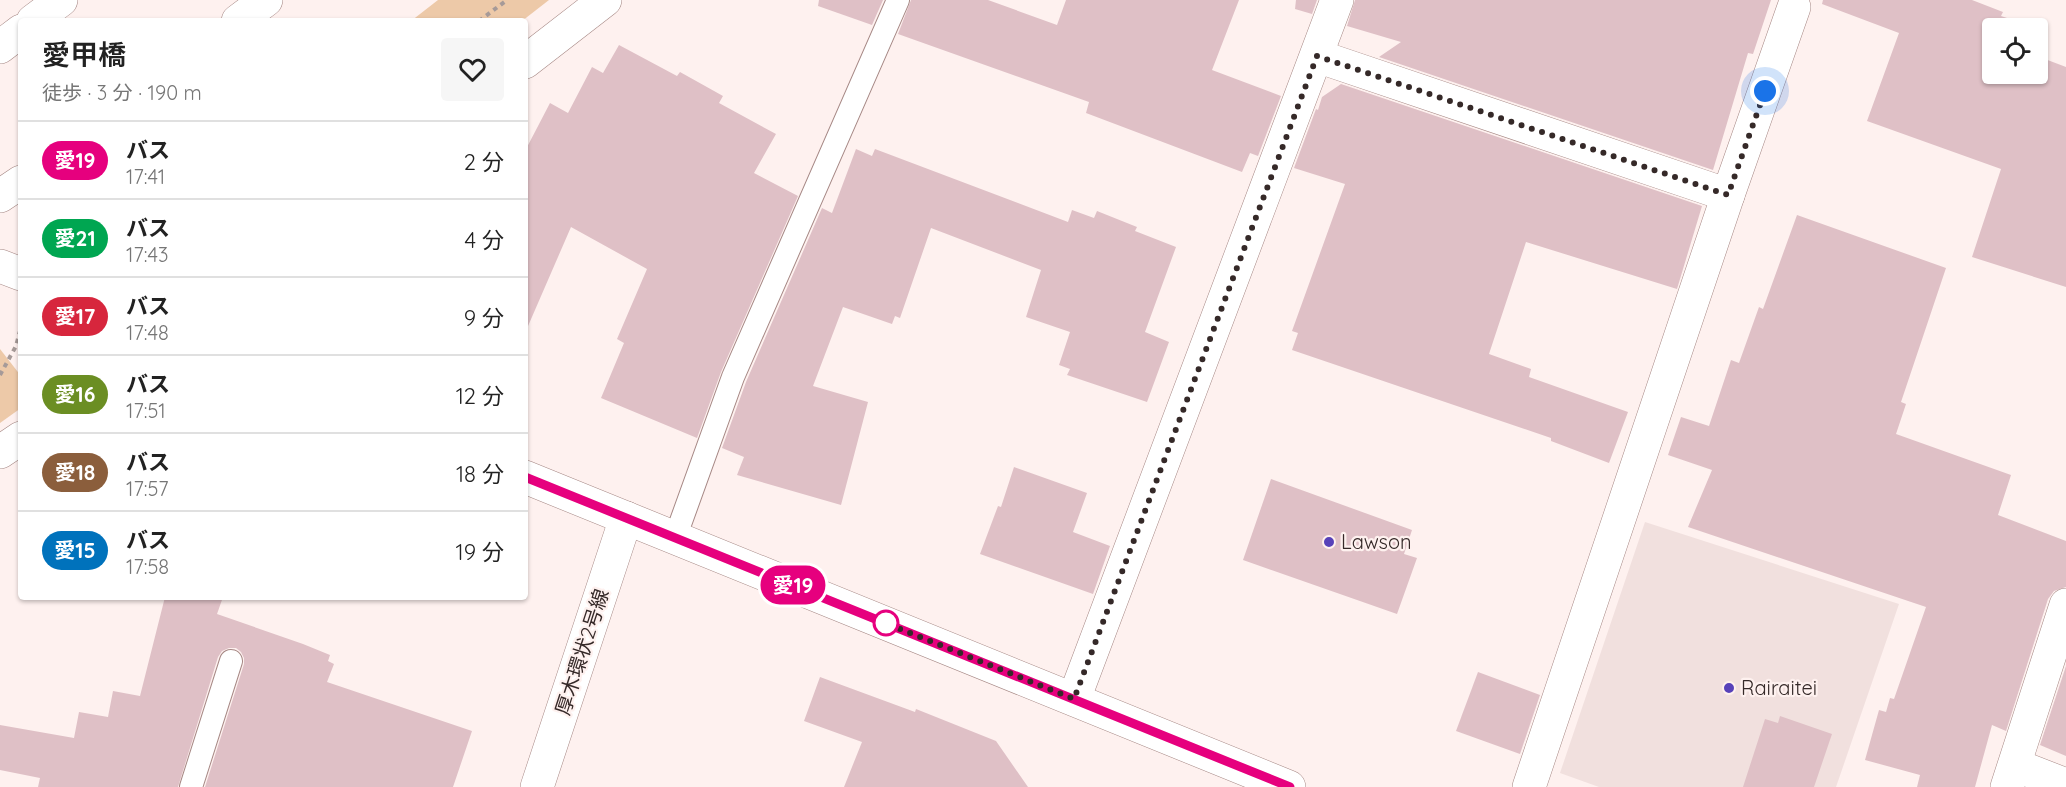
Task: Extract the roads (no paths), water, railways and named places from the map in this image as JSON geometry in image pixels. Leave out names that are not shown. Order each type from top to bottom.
[{"type":"main road","points":[[37,18],[61,0]]},
{"type":"main road","points":[[242,18],[266,0]]},
{"type":"main road","points":[[528,61],[605,0]]},
{"type":"main road","points":[[1074,699],[1337,0]]},
{"type":"main road","points":[[1529,787],[1728,195],[1794,8]]},
{"type":"main road","points":[[0,47],[18,33]]},
{"type":"main road","points":[[1317,56],[1728,195]]},
{"type":"main road","points":[[0,196],[18,184]]},
{"type":"main road","points":[[0,266],[18,273]]},
{"type":"main road","points":[[0,453],[18,440]]},
{"type":"main road","points":[[528,478],[1289,787]]},
{"type":"main road","name":"厚木環状2号線","points":[[537,787],[626,518]]},
{"type":"main road","points":[[2066,605],[2011,776],[2066,785]]},
{"type":"lane","points":[[675,538],[733,377],[898,0]]},
{"type":"lane","points":[[191,787],[231,661]]},
{"type":"place","name":"Lawson","points":[[1329,542]]},
{"type":"place","name":"Rairaitei","points":[[1729,688]]}]
